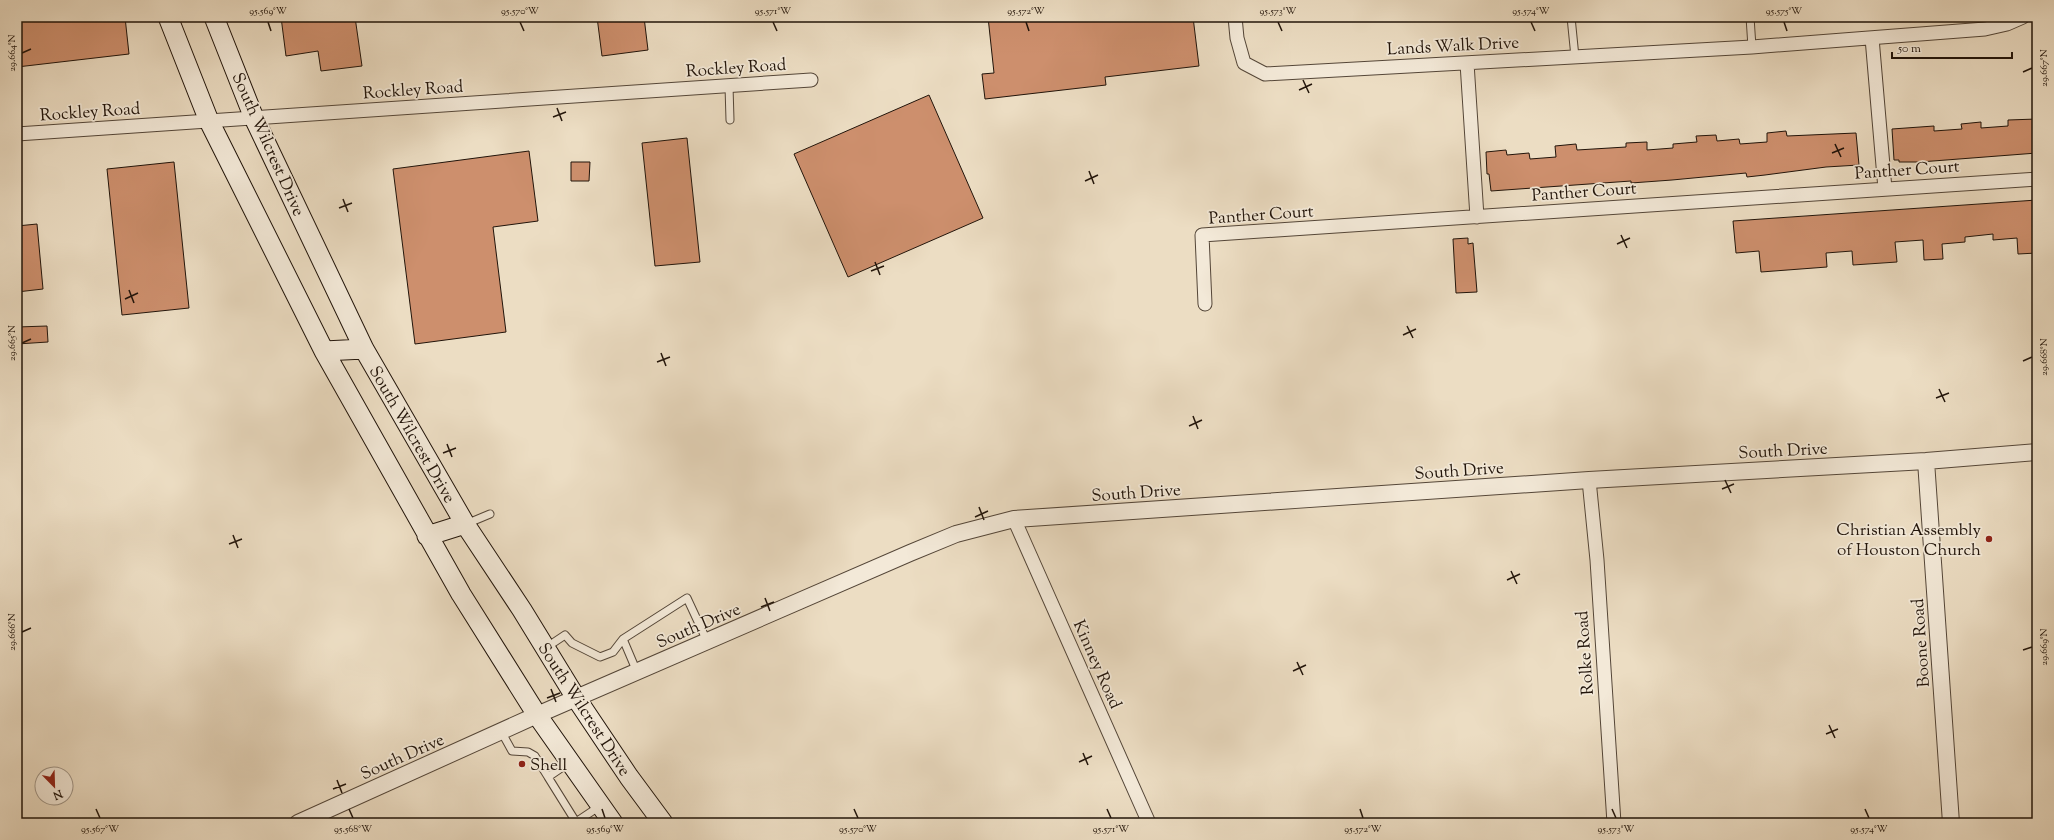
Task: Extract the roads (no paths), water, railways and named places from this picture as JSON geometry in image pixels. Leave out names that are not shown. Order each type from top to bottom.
[{"type":"main road","points":[[168,17],[209,121],[324,351],[461,594],[537,715],[613,823]]},
{"type":"main road","name":"South Wilcrest Drive","points":[[214,17],[254,118],[364,349],[465,524],[576,698],[629,777],[663,823]]},
{"type":"main road","points":[[324,351],[364,349]]},
{"type":"main road","points":[[427,536],[465,524]]},
{"type":"street","name":"Lands Walk Drive","points":[[1235,17],[1237,38],[1244,63],[1265,74],[1752,47],[1872,38],[1985,29],[2007,24],[2023,17]]},
{"type":"street","points":[[1872,38],[1884,189]]},
{"type":"street","points":[[1467,63],[1477,217]]},
{"type":"street","name":"Rockley Road","points":[[17,134],[811,80]]},
{"type":"street","name":"Panther Court","points":[[1205,304],[1202,235],[2037,179]]},
{"type":"street","name":"South Drive","points":[[298,823],[537,715],[956,534],[1014,519],[1589,480],[1926,461],[2037,452]]},
{"type":"street","name":"Boone Road","points":[[1926,461],[1951,823]]},
{"type":"street","name":"Rolke Road","points":[[1589,480],[1597,560],[1614,823]]},
{"type":"street","name":"Kinney Road","points":[[1014,519],[1149,823]]},
{"type":"lane","points":[[1571,17],[1575,57]]},
{"type":"lane","points":[[1750,17],[1752,47]]},
{"type":"lane","points":[[729,86],[730,120]]},
{"type":"lane","points":[[465,524],[490,514]]},
{"type":"lane","points":[[545,648],[564,635],[572,643],[600,657],[613,652],[623,639],[687,598],[708,641]]},
{"type":"lane","points":[[623,639],[637,672]]},
{"type":"lane","points":[[501,731],[512,751],[528,752],[535,756],[576,822],[600,806]]},
{"type":"lane","points":[[548,777],[570,762]]},
{"type":"place","name":"Christian Assembly of Houston Church","points":[[1989,539]]},
{"type":"place","name":"Shell","points":[[522,764]]}]
